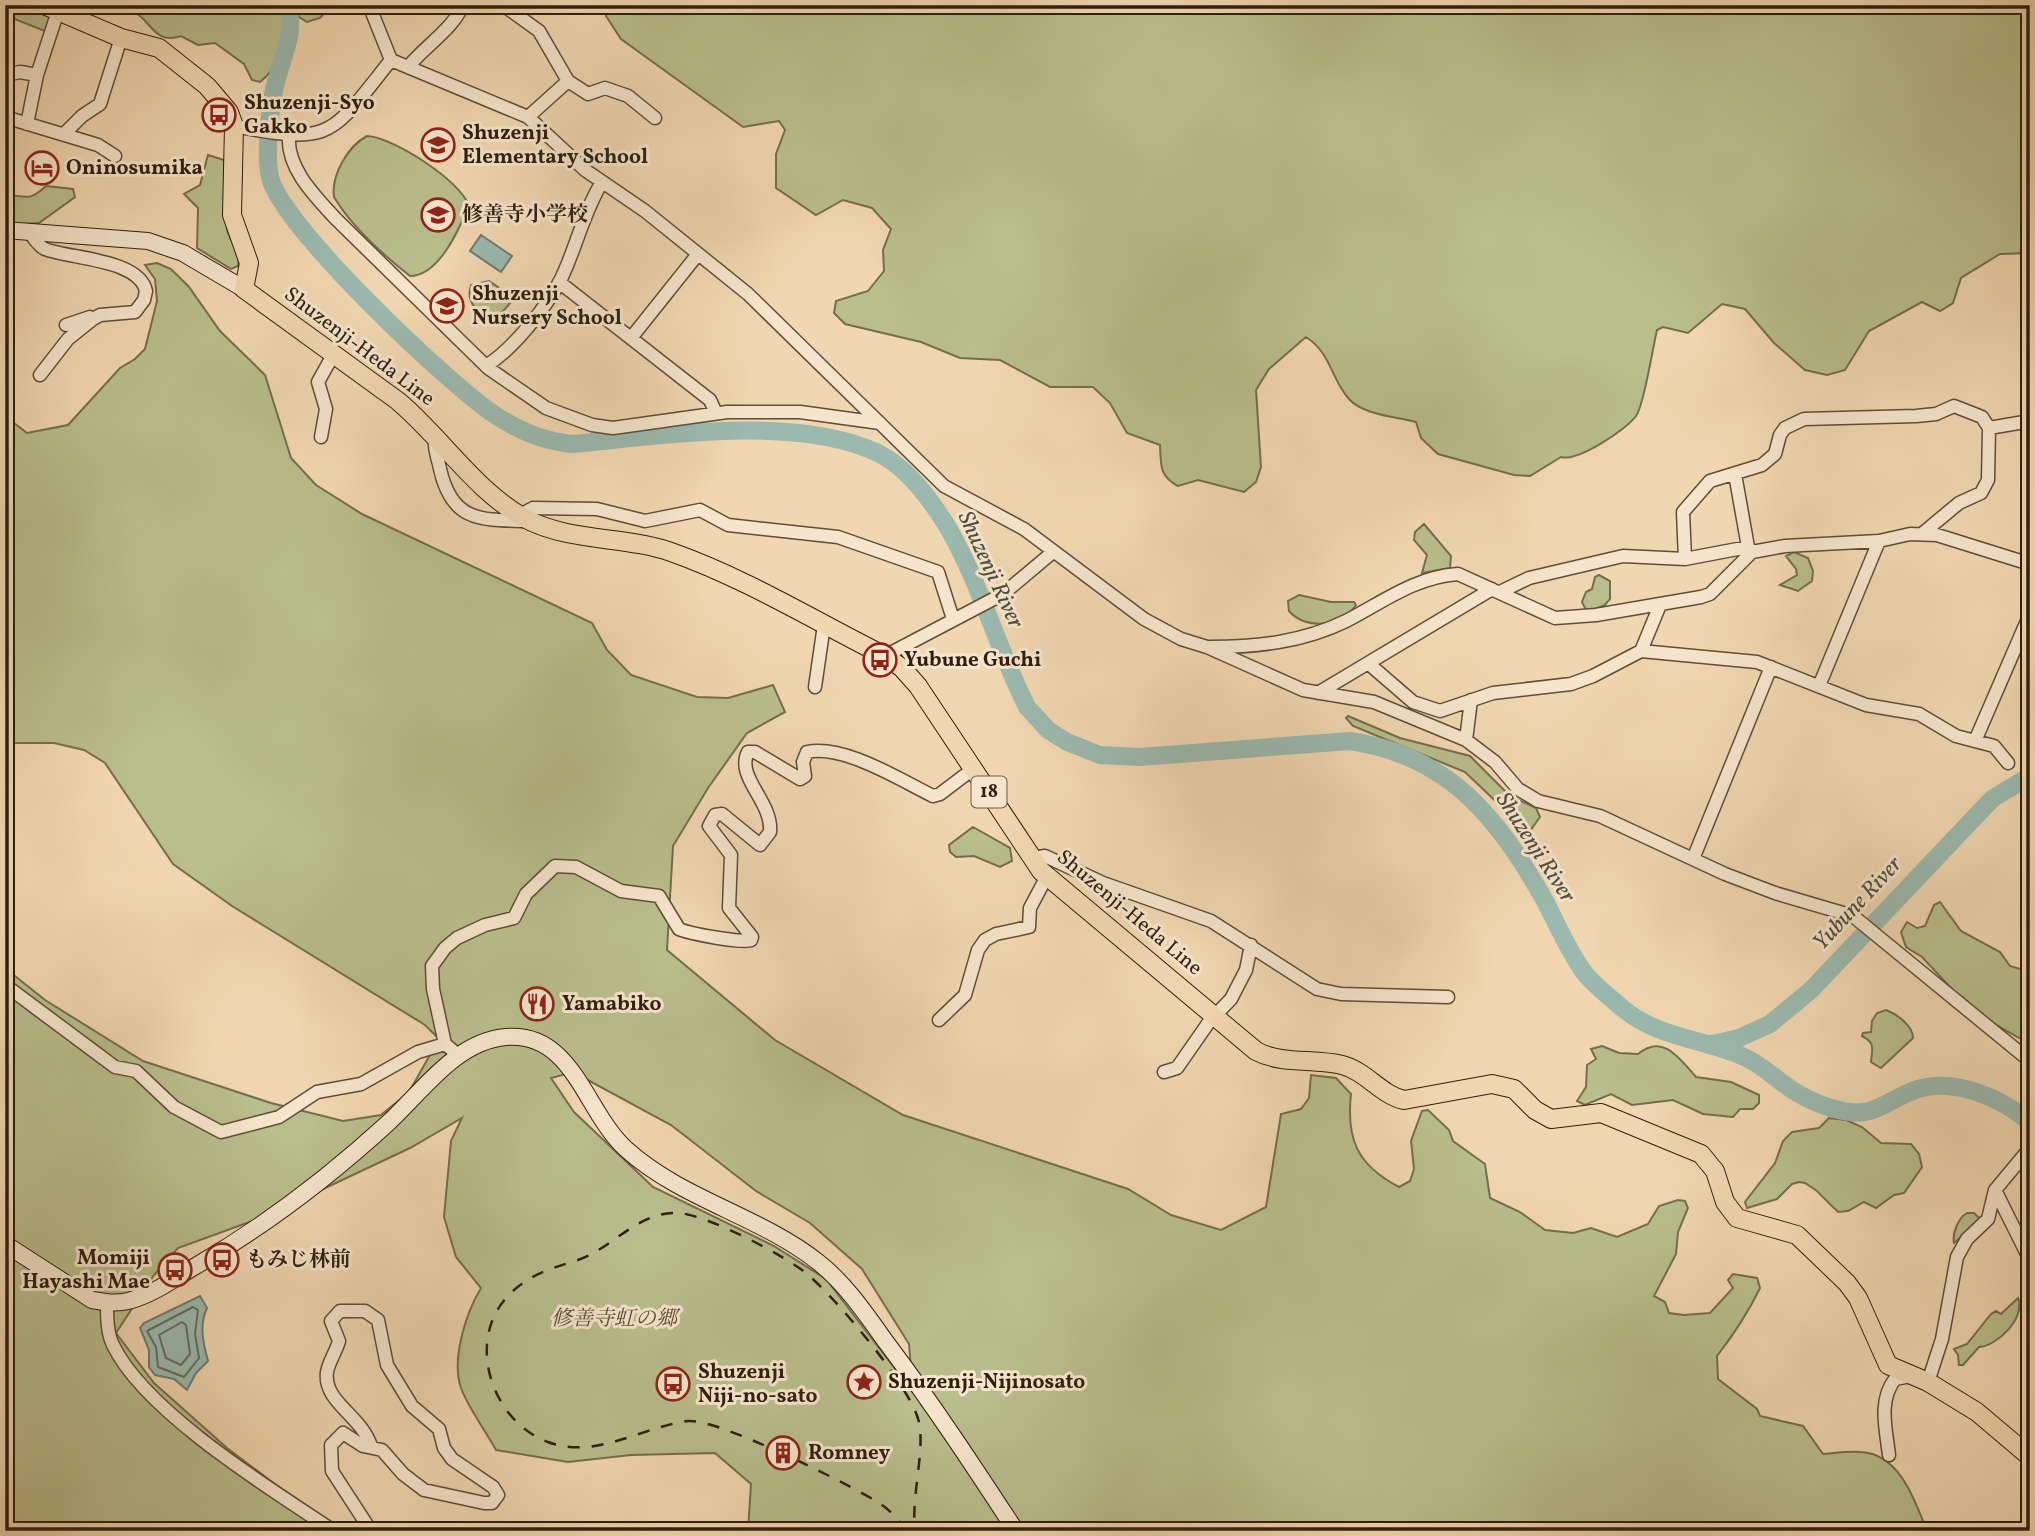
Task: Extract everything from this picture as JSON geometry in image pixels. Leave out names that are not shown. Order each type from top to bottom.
[{"type":"main road","points":[[51,8],[121,38],[159,48],[222,103],[238,127],[230,196],[232,215],[249,263],[244,289]]},
{"type":"main road","name":"Shuzenji-Heda Line","points":[[244,289],[398,401],[491,495],[526,518],[596,538],[667,550],[702,564],[885,656],[911,676],[1032,858],[1047,876],[1152,962],[1241,1041],[1264,1055],[1344,1065],[1366,1076],[1394,1098],[1414,1100],[1492,1084],[1504,1086],[1520,1093],[1535,1110],[1551,1119],[1590,1112],[1601,1113],[1701,1154],[1715,1171],[1725,1202],[1737,1218],[1797,1235],[1847,1283],[1858,1298],[1884,1360],[1894,1369],[1928,1382],[1978,1412],[2030,1457]]},
{"type":"street","points":[[369,5],[391,60],[528,117],[602,182],[748,294],[944,486],[1009,519],[1144,619],[1181,639],[1279,681],[1318,694],[1374,702],[1466,740],[1495,762],[1518,789],[1538,801],[1614,821],[1758,887],[1844,912],[1863,922],[1883,938],[2030,1061]]},
{"type":"street","points":[[409,66],[433,38],[450,25],[463,5]]},
{"type":"street","points":[[503,5],[539,31],[568,81],[588,94],[605,88],[628,96],[655,118]]},
{"type":"street","points":[[27,124],[51,8]]},
{"type":"street","points":[[64,134],[82,116],[100,104],[121,38]]},
{"type":"street","points":[[238,127],[287,135],[318,135],[332,128],[347,114],[391,60]]},
{"type":"street","points":[[5,75],[20,72],[37,75]]},
{"type":"street","points":[[528,117],[568,81]]},
{"type":"street","points":[[5,117],[98,145],[115,156]]},
{"type":"street","points":[[287,135],[294,165],[314,195],[486,366],[546,408],[592,425],[613,428],[716,413],[800,412],[880,423]]},
{"type":"street","points":[[486,366],[506,353],[559,282],[588,204],[602,182]]},
{"type":"street","points":[[5,230],[148,241],[183,253],[244,289]]},
{"type":"street","points":[[30,233],[42,248],[122,268],[139,276],[145,283],[144,300],[135,312],[97,317],[66,325]]},
{"type":"street","points":[[631,338],[698,254]]},
{"type":"street","points":[[559,282],[710,400],[716,413]]},
{"type":"street","points":[[40,374],[68,339],[97,317]]},
{"type":"street","points":[[321,437],[326,409],[318,382],[333,355]]},
{"type":"street","points":[[1685,559],[1683,512],[1710,481],[1762,465],[1775,454],[1780,435],[1785,428],[1804,419],[1916,416],[1936,414],[1954,406],[1982,417],[1989,428],[1986,487],[1940,516],[1923,533]]},
{"type":"street","points":[[1989,428],[2030,421]]},
{"type":"street","points":[[435,436],[442,476],[457,509],[480,517],[526,518],[533,508],[597,509],[645,522],[701,510],[728,525],[837,536],[938,572],[958,616]]},
{"type":"street","points":[[1735,474],[1750,550]]},
{"type":"street","points":[[1318,694],[1496,591],[1529,578],[1623,556],[1685,559],[1785,546],[1879,541],[1923,533],[2030,564]]},
{"type":"street","points":[[1819,686],[1879,541]]},
{"type":"street","points":[[1207,648],[1270,646],[1345,621],[1405,588],[1437,577],[1458,574],[1555,618],[1660,605],[1710,594],[1750,550]]},
{"type":"street","points":[[885,656],[1003,594],[1053,552]]},
{"type":"street","points":[[1641,651],[1660,605]]},
{"type":"street","points":[[1975,741],[2030,614]]},
{"type":"street","points":[[815,687],[824,625]]},
{"type":"street","points":[[1369,663],[1413,702],[1440,711],[1508,690],[1572,684],[1641,651],[1757,662],[1866,705],[1919,715],[1956,736],[1994,746],[2008,763]]},
{"type":"street","points":[[1693,859],[1771,667]]},
{"type":"street","points":[[1466,740],[1471,700]]},
{"type":"street","points":[[458,1055],[445,1044],[432,966],[444,948],[457,938],[485,925],[514,918],[526,894],[555,866],[576,867],[621,891],[660,896],[679,929],[685,932],[701,932],[736,943],[751,940],[752,937],[729,908],[732,855],[709,826],[715,815],[722,814],[760,845],[770,832],[769,811],[745,772],[744,760],[748,752],[754,752],[800,779],[805,776],[803,762],[807,752],[835,753],[857,760],[933,796],[940,794],[974,769]]},
{"type":"street","points":[[1032,858],[1045,856],[1118,889],[1198,915],[1251,945],[1317,989],[1341,994],[1448,997]]},
{"type":"street","points":[[939,1020],[965,995],[978,950],[985,940],[996,934],[1029,927],[1031,903],[1047,876]]},
{"type":"street","points":[[1164,1072],[1177,1068],[1240,985],[1251,945]]},
{"type":"street","points":[[5,985],[115,1067],[136,1071],[174,1107],[221,1132],[279,1117],[317,1092],[361,1084],[418,1052],[445,1044]]},
{"type":"street","points":[[5,1244],[81,1295],[107,1303],[132,1300],[161,1287],[266,1222],[323,1181],[390,1122],[458,1055],[478,1044],[501,1037],[518,1036],[544,1045],[568,1064],[599,1116],[625,1149],[672,1180],[796,1245],[821,1264],[853,1296],[906,1367],[1016,1531]]},
{"type":"street","points":[[1928,1382],[1951,1301],[1957,1257],[1967,1239],[1988,1219],[1995,1190],[2028,1149]]},
{"type":"street","points":[[1995,1190],[2030,1260]]},
{"type":"street","points":[[107,1303],[108,1329],[114,1347],[133,1375],[174,1418],[334,1531]]},
{"type":"street","points":[[371,1446],[351,1413],[331,1396],[326,1383],[331,1358],[339,1341],[331,1321],[341,1311],[365,1311],[379,1320],[387,1365],[412,1406],[439,1429],[444,1448],[452,1459],[494,1487],[498,1495],[492,1503],[433,1494],[403,1474],[389,1456],[343,1433],[333,1441],[329,1453],[337,1480],[371,1531]]},
{"type":"street","points":[[1889,1455],[1884,1415],[1886,1394],[1895,1379],[1911,1376]]},
{"type":"green space","points":[[5,5],[34,5],[51,15],[47,32],[12,18]]},
{"type":"green space","points":[[126,5],[283,5],[284,26],[279,57],[268,75],[260,82],[252,80],[244,64],[215,43],[198,45],[181,36],[161,36]]},
{"type":"green space","points":[[294,5],[328,5],[328,9],[320,18],[307,22],[299,17]]},
{"type":"green space","points":[[607,5],[2030,5],[2030,253],[2000,254],[1961,278],[1953,303],[1940,311],[1922,302],[1869,331],[1845,370],[1827,375],[1805,370],[1774,343],[1745,309],[1722,304],[1688,333],[1663,327],[1657,330],[1645,389],[1639,410],[1631,422],[1601,444],[1578,455],[1561,457],[1530,476],[1514,475],[1438,454],[1421,438],[1416,422],[1363,409],[1349,399],[1326,358],[1306,337],[1269,369],[1256,390],[1261,467],[1256,482],[1244,492],[1198,480],[1178,486],[1164,474],[1160,445],[1127,433],[1110,403],[1093,387],[1050,387],[1000,360],[960,358],[921,342],[845,324],[834,313],[836,301],[868,291],[884,271],[883,250],[891,229],[872,208],[843,200],[816,215],[776,188],[776,154],[785,130],[779,121],[743,127],[621,39],[606,16]]},
{"type":"green space","points":[[367,136],[393,144],[425,162],[453,185],[469,206],[447,250],[430,268],[420,274],[410,276],[389,259],[368,240],[334,197],[335,180],[342,162],[353,147]]},
{"type":"green space","points":[[208,155],[224,160],[225,220],[239,261],[238,266],[231,269],[197,248],[198,208],[184,194],[200,185]]},
{"type":"green space","points":[[46,186],[73,189],[75,197],[39,223],[5,225],[5,195],[27,197]]},
{"type":"green space","name":"修善寺虹の郷","points":[[157,263],[171,269],[189,287],[220,331],[265,375],[291,458],[316,485],[362,514],[592,623],[607,650],[631,675],[697,697],[728,698],[773,685],[785,712],[747,733],[708,788],[673,846],[667,950],[775,1040],[903,1115],[1128,1189],[1171,1215],[1221,1230],[1266,1207],[1281,1114],[1301,1109],[1309,1098],[1311,1075],[1336,1078],[1351,1094],[1350,1124],[1357,1149],[1373,1170],[1399,1187],[1410,1181],[1414,1169],[1411,1141],[1422,1111],[1428,1110],[1449,1130],[1453,1141],[1485,1164],[1490,1198],[1520,1212],[1545,1230],[1573,1233],[1591,1228],[1617,1237],[1648,1224],[1659,1206],[1678,1200],[1685,1201],[1688,1208],[1678,1232],[1676,1254],[1654,1296],[1665,1302],[1669,1313],[1710,1313],[1733,1288],[1728,1280],[1733,1274],[1757,1278],[1760,1288],[1717,1356],[1718,1379],[1757,1409],[1760,1416],[1803,1426],[1823,1454],[1861,1452],[1886,1461],[1904,1481],[1927,1531],[748,1531],[751,1484],[715,1453],[631,1455],[568,1462],[496,1450],[468,1404],[458,1376],[462,1336],[470,1310],[481,1288],[456,1257],[444,1217],[451,1141],[462,1118],[410,1148],[266,1216],[178,1248],[154,1275],[116,1333],[154,1383],[227,1448],[337,1531],[5,1531],[5,968],[45,1000],[143,1061],[271,1103],[343,1121],[381,1115],[409,1092],[439,1039],[425,1025],[232,906],[173,864],[105,763],[84,750],[54,743],[5,743],[5,416],[27,433],[68,425],[120,368],[145,349],[157,301],[155,279],[145,265]],"holes":[[[573,1072],[671,1125],[756,1191],[810,1223],[862,1269],[909,1344],[913,1392],[826,1279],[774,1246],[653,1187],[574,1112],[551,1078]]]},
{"type":"green space","points":[[489,281],[511,296],[512,301],[497,318],[485,315],[475,308],[470,297],[471,285]]},
{"type":"green space","points":[[1424,524],[1451,556],[1450,568],[1422,573],[1427,555],[1414,540],[1415,532]]},
{"type":"green space","points":[[1794,552],[1808,558],[1813,571],[1812,581],[1798,591],[1780,585],[1797,575],[1796,569],[1786,556]]},
{"type":"green space","points":[[1599,575],[1610,581],[1610,599],[1605,605],[1587,612],[1582,602],[1586,592],[1592,589],[1595,577]]},
{"type":"green space","points":[[1299,595],[1331,602],[1354,602],[1356,605],[1342,618],[1314,623],[1296,617],[1289,611],[1288,601]]},
{"type":"green space","points":[[1348,716],[1400,738],[1470,756],[1510,796],[1536,808],[1540,817],[1530,831],[1520,829],[1507,812],[1465,772],[1353,726],[1346,718]]},
{"type":"green space","points":[[973,827],[1010,848],[1012,861],[1000,867],[974,856],[956,857],[950,852],[949,845]]},
{"type":"green space","points":[[1940,902],[1961,931],[2000,952],[2010,966],[2030,972],[2030,1044],[1984,1018],[1965,1003],[1922,957],[1906,947],[1901,932],[1907,922],[1917,928],[1925,926],[1934,905]]},
{"type":"green space","points":[[1886,1010],[1904,1021],[1913,1038],[1881,1068],[1871,1062],[1871,1044],[1862,1036],[1863,1033],[1871,1032],[1872,1021],[1877,1013]]},
{"type":"green space","points":[[1602,1046],[1619,1053],[1638,1054],[1647,1048],[1663,1047],[1677,1056],[1696,1077],[1731,1082],[1759,1095],[1759,1103],[1753,1109],[1740,1109],[1733,1117],[1703,1114],[1673,1100],[1632,1105],[1611,1094],[1585,1105],[1577,1101],[1586,1087],[1587,1065],[1596,1059],[1591,1049]]},
{"type":"green space","points":[[1829,1118],[1846,1120],[1862,1127],[1881,1143],[1911,1144],[1919,1154],[1922,1167],[1904,1193],[1894,1195],[1876,1208],[1864,1202],[1848,1211],[1838,1212],[1817,1191],[1799,1182],[1792,1184],[1777,1199],[1747,1208],[1745,1202],[1775,1163],[1783,1141],[1792,1132],[1819,1128]]},
{"type":"green space","points":[[1967,1213],[1974,1213],[1981,1220],[1954,1243],[1956,1226]]},
{"type":"green space","points":[[2018,1298],[2018,1314],[2008,1330],[1994,1342],[1979,1347],[1963,1365],[1959,1365],[1954,1349],[1967,1344],[1991,1314],[1996,1311],[2001,1314]]},
{"type":"water","points":[[481,235],[512,256],[501,272],[470,251]]},
{"type":"water","points":[[200,1296],[207,1308],[202,1327],[208,1361],[196,1373],[187,1390],[174,1379],[155,1375],[149,1367],[149,1350],[140,1328],[144,1323]]},
{"type":"waterway","name":"Shuzenji River","points":[[288,5],[289,35],[274,91],[268,143],[270,177],[281,200],[304,231],[370,304],[444,374],[498,417],[534,435],[572,444],[686,433],[768,431],[808,434],[845,441],[878,453],[908,475],[941,516],[959,547],[1027,707],[1048,730],[1067,742],[1100,755],[1140,757],[1350,741],[1385,749],[1416,761],[1443,776],[1489,818],[1527,871],[1583,971],[1601,990],[1635,1017],[1664,1031],[1742,1056],[1799,1094],[1831,1108],[1865,1112],[1918,1089],[1947,1086],[1963,1088],[1992,1098],[2030,1123]]},
{"type":"waterway","name":"Yubune River","points":[[1708,1045],[1739,1038],[1770,1024],[1811,990],[1992,799],[2030,776]]},
{"type":"railway","points":[[906,1531],[889,1511],[860,1492],[782,1453],[703,1423],[688,1421],[670,1424],[601,1445],[566,1447],[548,1442],[529,1432],[512,1417],[491,1379],[487,1358],[488,1336],[494,1316],[507,1297],[530,1278],[589,1255],[649,1218],[662,1214],[677,1213],[706,1220],[764,1247],[796,1266],[820,1286],[888,1366],[913,1407],[920,1434],[915,1531]]},
{"type":"place","name":"Shuzenji-Syo Gakko","points":[[219,115]]},
{"type":"place","name":"Shuzenji Elementary School","points":[[438,145]]},
{"type":"place","name":"Oninosumika","points":[[42,168]]},
{"type":"place","name":"修善寺小学校","points":[[438,215]]},
{"type":"place","name":"Shuzenji Nursery School","points":[[447,306]]},
{"type":"place","name":"Yubune Guchi","points":[[880,660]]},
{"type":"place","name":"Yamabiko","points":[[537,1004]]},
{"type":"place","name":"もみじ林前","points":[[222,1260]]},
{"type":"place","name":"Momiji Hayashi Mae","points":[[175,1270]]},
{"type":"place","name":"Shuzenji-Nijinosato","points":[[864,1382]]},
{"type":"place","name":"Shuzenji Niji-no-sato","points":[[673,1384]]},
{"type":"place","name":"Romney","points":[[783,1453]]}]
